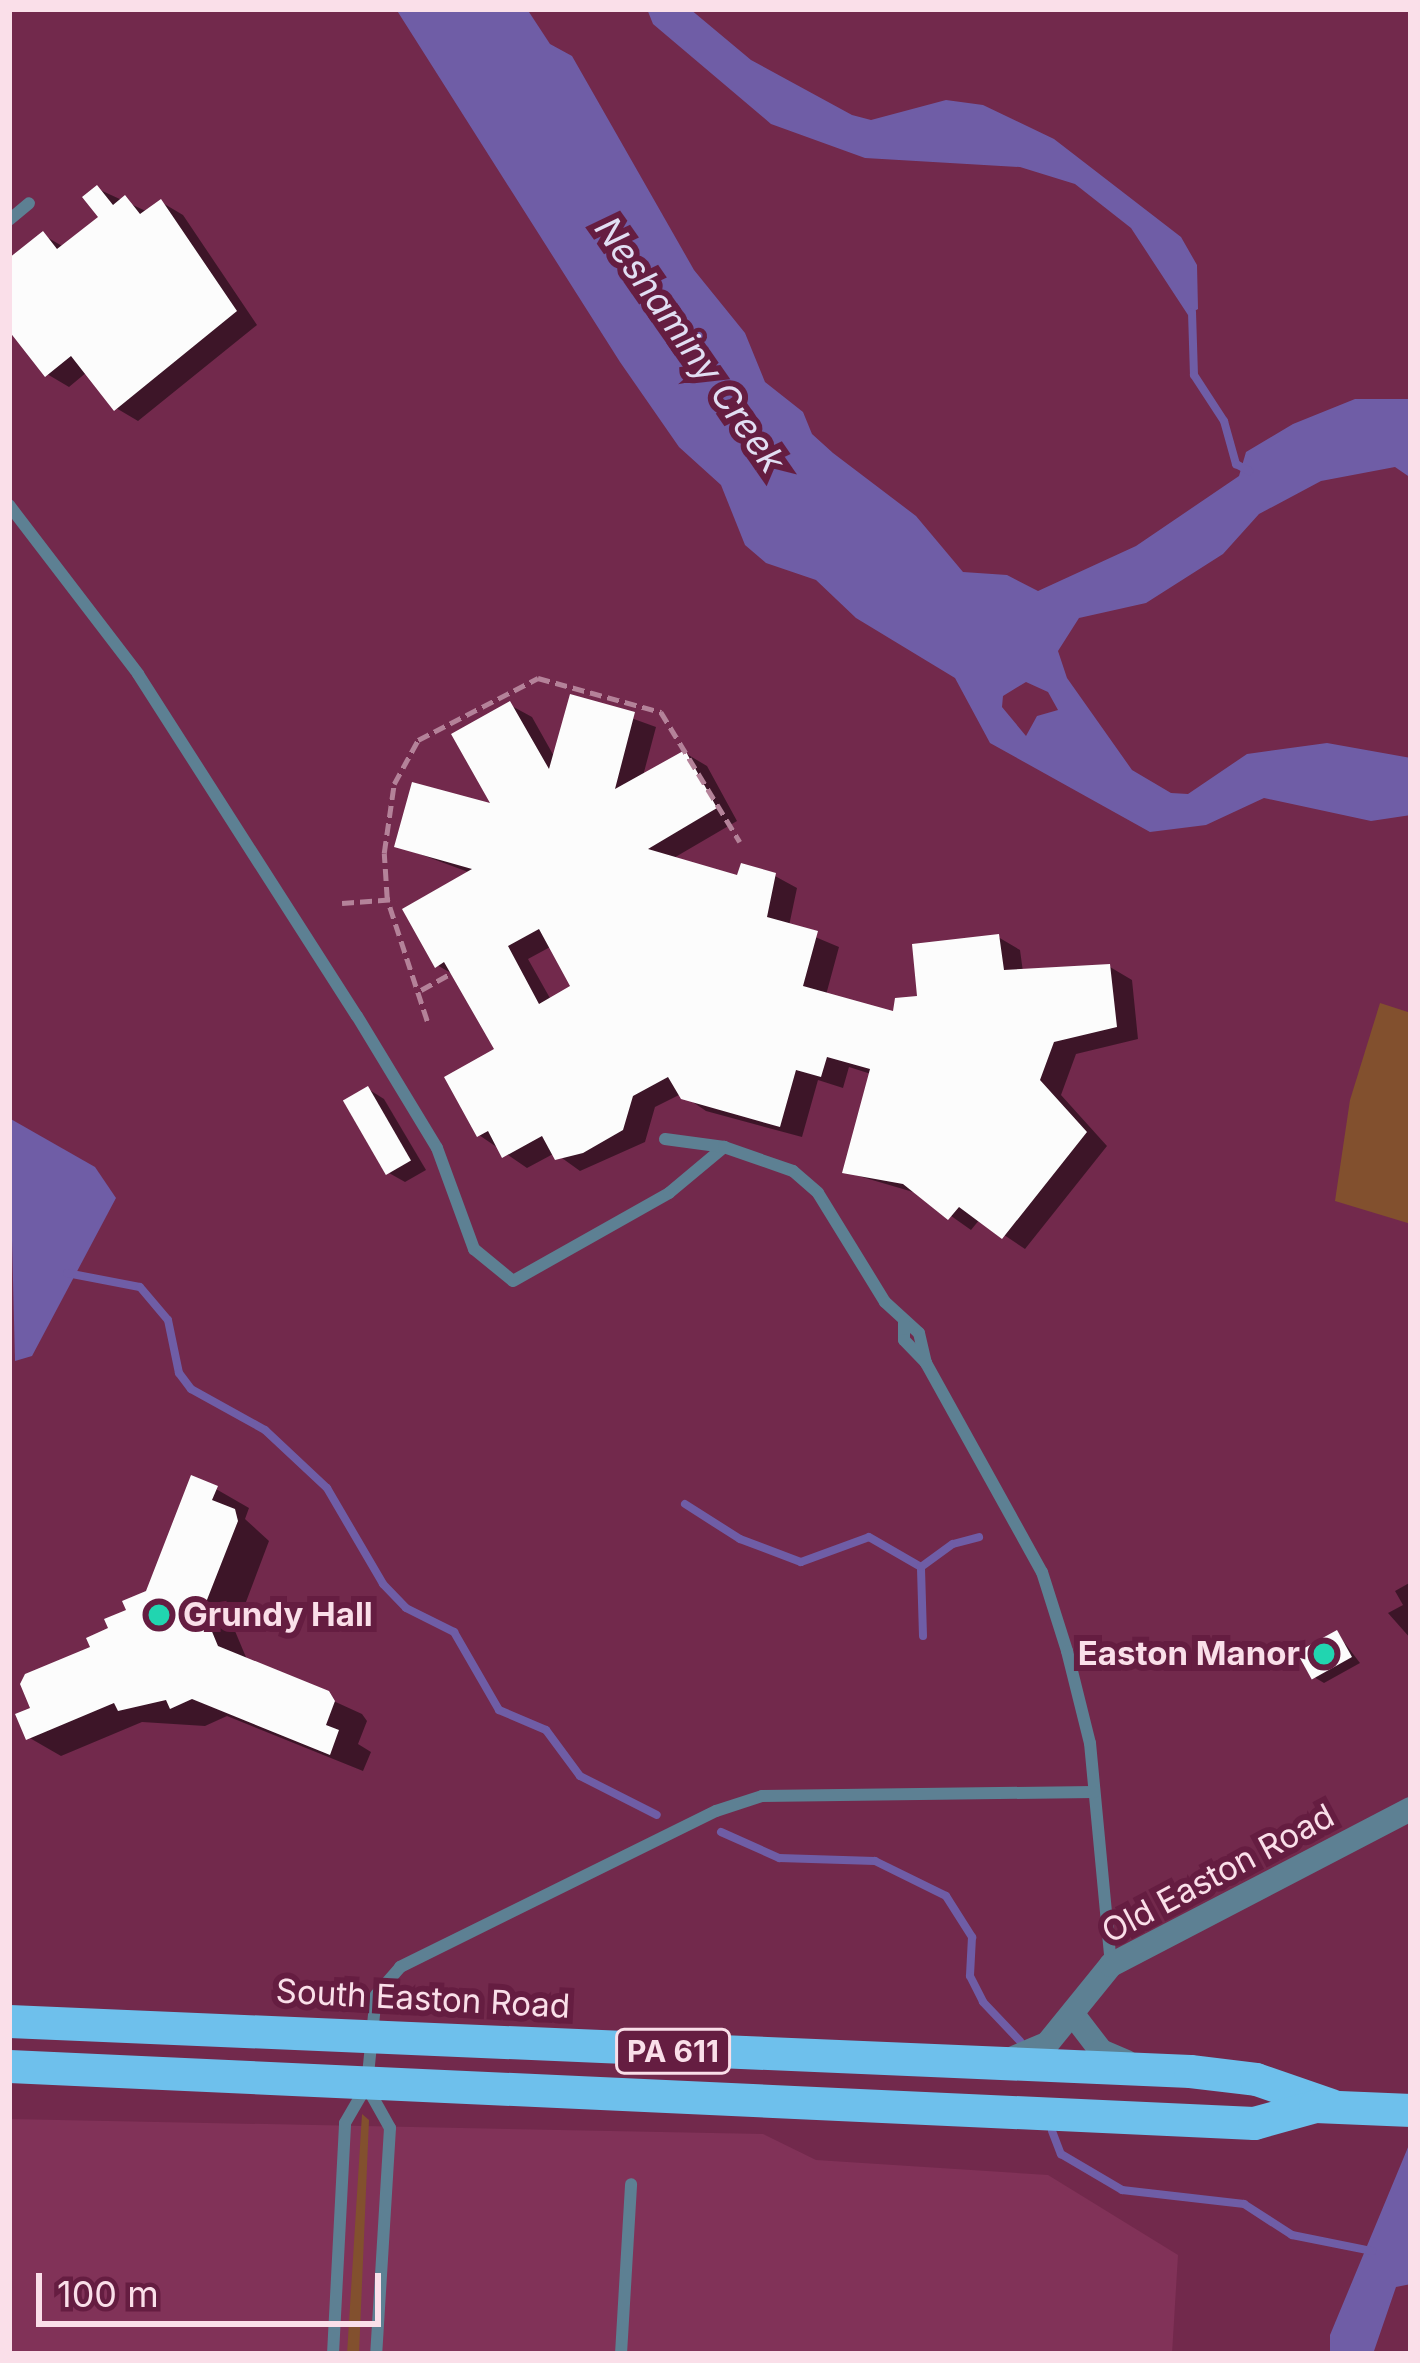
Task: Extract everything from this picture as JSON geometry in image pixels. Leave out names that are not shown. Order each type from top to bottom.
[{"type":"highway","name":"South Easton Road","points":[[9,2020],[1159,2071],[1256,2079],[1332,2106]]},
{"type":"highway","name":"South Easton Road","points":[[9,2066],[367,2086],[1254,2123],[1332,2106],[1411,2110]]},
{"type":"street","name":"Old Easton Road","points":[[997,2063],[1047,2044],[1075,2017],[1111,1965],[1411,1809]]},
{"type":"street","points":[[1075,2017],[1101,2051],[1159,2071]]},
{"type":"lane","points":[[9,220],[29,203]]},
{"type":"lane","points":[[9,505],[138,674],[357,1016],[437,1148],[474,1249],[513,1281],[669,1193],[724,1147]]},
{"type":"lane","points":[[665,1138],[724,1147],[793,1171],[818,1193],[904,1322],[912,1355],[926,1363],[1042,1572],[1090,1743],[1111,1965]]},
{"type":"lane","points":[[333,2354],[345,2123],[367,2086],[376,1995],[400,1967],[716,1811],[762,1796],[1094,1792]]},
{"type":"lane","points":[[367,2086],[390,2128],[376,2354]]},
{"type":"lane","points":[[621,2354],[631,2184]]},
{"type":"path","points":[[427,1021],[421,990],[388,903],[385,853],[402,765],[418,740],[543,679],[670,718],[740,842]]},
{"type":"path","points":[[513,690],[517,700]]},
{"type":"path","points":[[402,765],[416,770]]},
{"type":"path","points":[[342,903],[396,899]]},
{"type":"path","points":[[421,990],[452,973]]},
{"type":"shaded area","points":[[1380,1003],[1411,1013],[1411,1224],[1335,1201],[1350,1100]]},
{"type":"shaded area","points":[[362,2114],[369,2120],[359,2354],[347,2354]]},
{"type":"shaded area","points":[[9,2119],[763,2134],[816,2160],[1048,2175],[1178,2255],[1172,2354],[9,2354]]},
{"type":"water","name":"Neshaminy Creek","points":[[396,9],[529,12],[550,44],[572,56],[694,270],[745,333],[765,382],[803,412],[812,434],[833,453],[916,516],[963,572],[1007,575],[1038,591],[1136,546],[1239,476],[1246,452],[1293,424],[1355,399],[1411,399],[1411,478],[1395,467],[1321,481],[1259,514],[1223,554],[1146,603],[1079,618],[1058,651],[1067,678],[1132,770],[1171,793],[1188,794],[1247,754],[1327,743],[1411,758],[1411,815],[1371,821],[1264,798],[1206,825],[1150,832],[990,743],[955,678],[856,618],[816,580],[766,563],[745,545],[721,485],[679,447]],"holes":[[[1026,682],[1048,692],[1058,710],[1037,716],[1026,736],[1002,707],[1003,696]]]},
{"type":"water","points":[[647,9],[690,9],[751,60],[852,115],[871,120],[946,100],[983,105],[1054,139],[1181,237],[1197,265],[1198,309],[1188,315],[1131,228],[1075,184],[1020,167],[865,158],[771,124],[653,24]]},
{"type":"water","points":[[9,1118],[95,1167],[116,1198],[32,1356],[15,1361]]},
{"type":"water","points":[[1411,2140],[1411,2284],[1396,2287],[1373,2354],[1330,2354],[1330,2335]]},
{"type":"building","points":[[97,185],[113,205],[125,195],[140,214],[161,199],[237,311],[114,411],[71,356],[45,377],[9,331],[9,258],[43,231],[57,249],[98,217],[82,197]]},
{"type":"building","points":[[570,694],[635,712],[615,789],[685,750],[717,808],[648,849],[737,875],[741,863],[776,873],[767,917],[818,931],[803,986],[893,1011],[895,998],[917,996],[912,944],[999,934],[1004,970],[1110,964],[1117,1027],[1054,1042],[1040,1080],[1087,1132],[1002,1239],[959,1207],[948,1220],[903,1184],[842,1173],[870,1069],[827,1057],[821,1077],[796,1070],[780,1127],[681,1099],[668,1077],[633,1096],[623,1130],[583,1153],[555,1160],[542,1136],[502,1158],[488,1131],[477,1137],[444,1077],[494,1049],[444,962],[435,968],[402,909],[472,869],[394,847],[412,782],[490,803],[451,734],[510,701],[549,769]],"holes":[[[539,929],[570,986],[539,1004],[508,946]]]},
{"type":"building","points":[[368,1086],[411,1160],[386,1175],[343,1100]]},
{"type":"building","name":"Grundy Hall","points":[[191,1475],[218,1486],[212,1500],[235,1509],[238,1521],[203,1610],[218,1646],[329,1691],[335,1701],[326,1725],[339,1730],[330,1755],[192,1699],[170,1709],[166,1700],[118,1711],[114,1703],[26,1740],[15,1714],[30,1708],[20,1684],[25,1674],[90,1647],[86,1638],[108,1628],[104,1619],[126,1610],[122,1601],[146,1591]]},
{"type":"building","name":"Easton Manor","points":[[1337,1630],[1352,1657],[1312,1679],[1297,1652]]},
{"type":"waterway","points":[[1192,312],[1194,375],[1224,421],[1236,464],[1249,471]]},
{"type":"waterway","points":[[67,1273],[140,1287],[168,1320],[179,1373],[191,1389],[265,1430],[327,1488],[383,1584],[406,1608],[454,1632],[499,1710],[546,1730],[580,1776],[657,1815]]},
{"type":"waterway","points":[[685,1504],[740,1539],[801,1562],[869,1537],[921,1567]]},
{"type":"waterway","points":[[923,1636],[921,1567],[953,1544],[979,1537]]},
{"type":"waterway","points":[[721,1832],[779,1858],[875,1861],[946,1896],[972,1937],[970,1976],[983,2002],[1020,2041]]},
{"type":"waterway","points":[[1052,2131],[1061,2154],[1122,2190],[1244,2204],[1292,2235],[1372,2251]]},
{"type":"place","name":"Grundy Hall","points":[[159,1615]]},
{"type":"place","name":"Easton Manor","points":[[1324,1654]]}]
